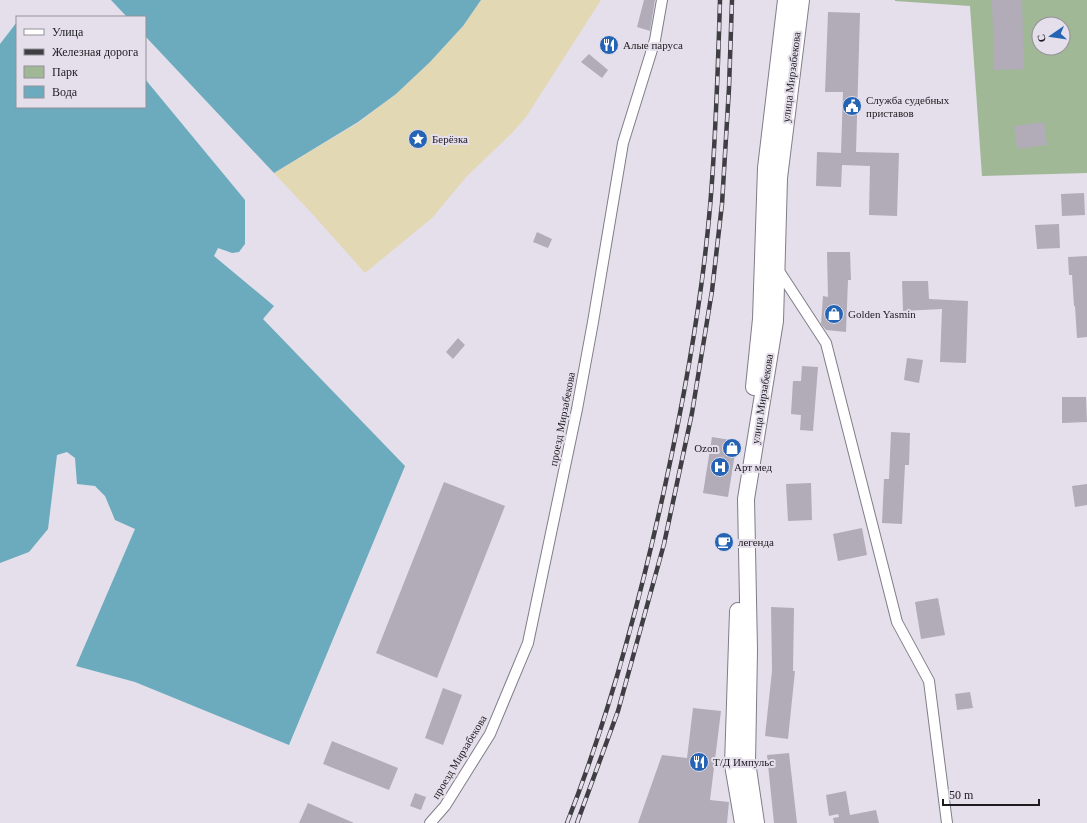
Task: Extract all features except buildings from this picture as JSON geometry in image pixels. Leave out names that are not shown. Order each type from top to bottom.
[{"type":"main road","name":"улица Мирзабекова","points":[[756,823],[747,762],[749,650],[746,499],[775,321],[769,265],[766,168],[786,0]]},
{"type":"main road","name":"улица Мирзабекова","points":[[743,823],[733,765],[736,649],[743,497],[761,319],[769,265],[801,0]]},
{"type":"street","name":"проезд Мирзабекова","points":[[430,823],[445,806],[490,734],[528,643],[589,344],[623,143],[655,40],[662,0]]},
{"type":"street","points":[[769,265],[826,343],[898,622],[929,681],[947,823]]},
{"type":"green space","points":[[895,0],[1087,0],[1087,173],[982,176],[970,6]]},
{"type":"sand","name":"Берёзка","points":[[481,0],[601,0],[526,117],[512,133],[467,176],[432,218],[365,273],[274,173],[358,123],[396,94],[430,62],[463,26]]},
{"type":"water","points":[[111,0],[481,0],[463,26],[430,62],[396,94],[358,122],[274,173],[146,37],[146,16],[126,16]]},
{"type":"water","points":[[16,23],[16,108],[146,108],[146,80],[245,200],[245,244],[239,252],[232,253],[218,248],[214,256],[274,306],[263,319],[405,466],[289,745],[135,682],[76,666],[135,529],[115,520],[105,496],[95,486],[77,484],[75,458],[67,452],[57,455],[48,529],[29,552],[0,563],[0,44]]},
{"type":"railway","points":[[567,823],[597,741],[623,657],[665,486],[686,382],[698,312],[707,242],[718,78],[720,0]]},
{"type":"railway","points":[[577,823],[618,711],[664,544],[692,413],[712,291],[722,204],[729,88],[732,0]]},
{"type":"place","name":"Алые паруса","points":[[609,45]]},
{"type":"place","name":"Служба судебных приставов","points":[[852,106]]},
{"type":"place","name":"Берёзка","points":[[418,139]]},
{"type":"place","name":"Golden Yasmin","points":[[834,314]]},
{"type":"place","name":"Ozon","points":[[732,448]]},
{"type":"place","name":"Арт мед","points":[[720,467]]},
{"type":"place","name":"легенда","points":[[724,542]]},
{"type":"place","name":"Т/Д Импульс","points":[[699,762]]}]
